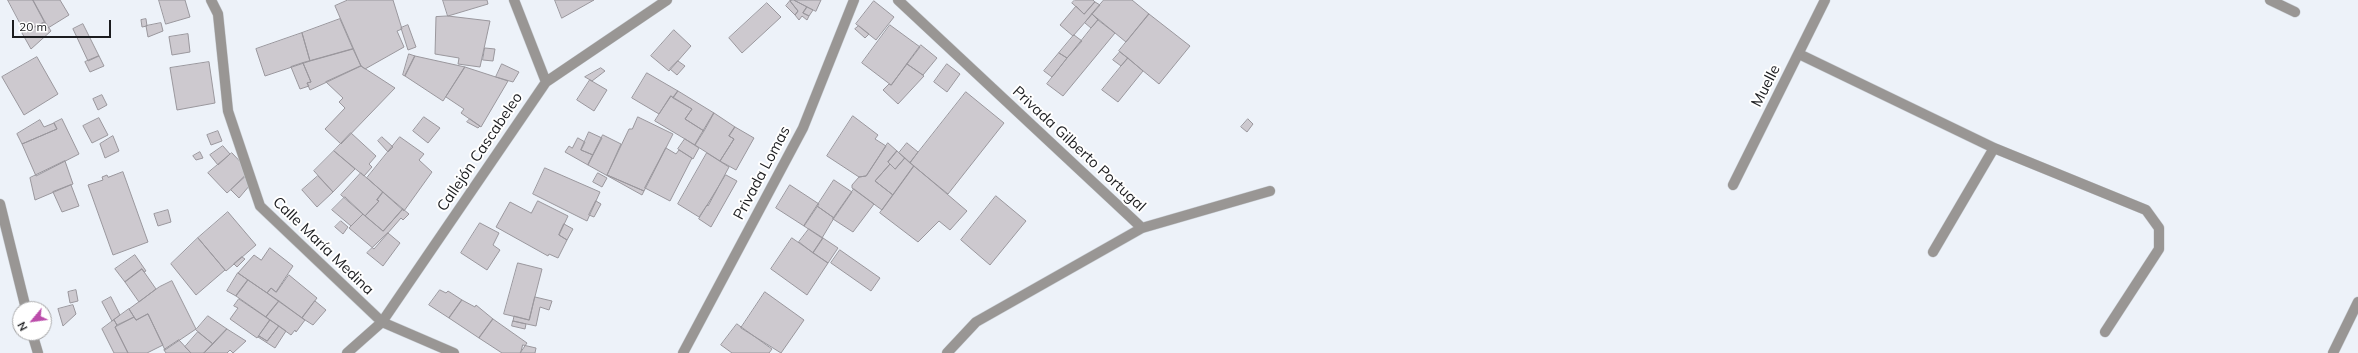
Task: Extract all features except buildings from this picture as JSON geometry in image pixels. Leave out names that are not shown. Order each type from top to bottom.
[{"type":"street","name":"Calle María Medina","points":[[211,0],[218,14],[228,111],[260,206],[382,322]]},
{"type":"street","points":[[514,0],[546,82]]},
{"type":"street","name":"Callejón Cascabeleo","points":[[347,353],[382,322],[546,82],[667,0]]},
{"type":"street","name":"Privada Lomas","points":[[683,353],[803,128],[854,0]]},
{"type":"street","name":"Privada Gilberto Portugal","points":[[898,0],[1142,228],[1270,191]]},
{"type":"street","name":"Muelle","points":[[1734,185],[1824,0]]},
{"type":"street","points":[[2270,0],[2295,12]]},
{"type":"street","points":[[1799,54],[1994,148],[2146,210],[2159,228],[2159,249],[2106,332]]},
{"type":"street","points":[[1933,252],[1994,148]]},
{"type":"street","points":[[0,204],[24,301]]},
{"type":"street","points":[[947,353],[976,322],[1142,228]]},
{"type":"street","points":[[2333,353],[2358,302]]},
{"type":"street","points":[[382,322],[454,353]]},
{"type":"street","points":[[34,341],[38,353]]}]
